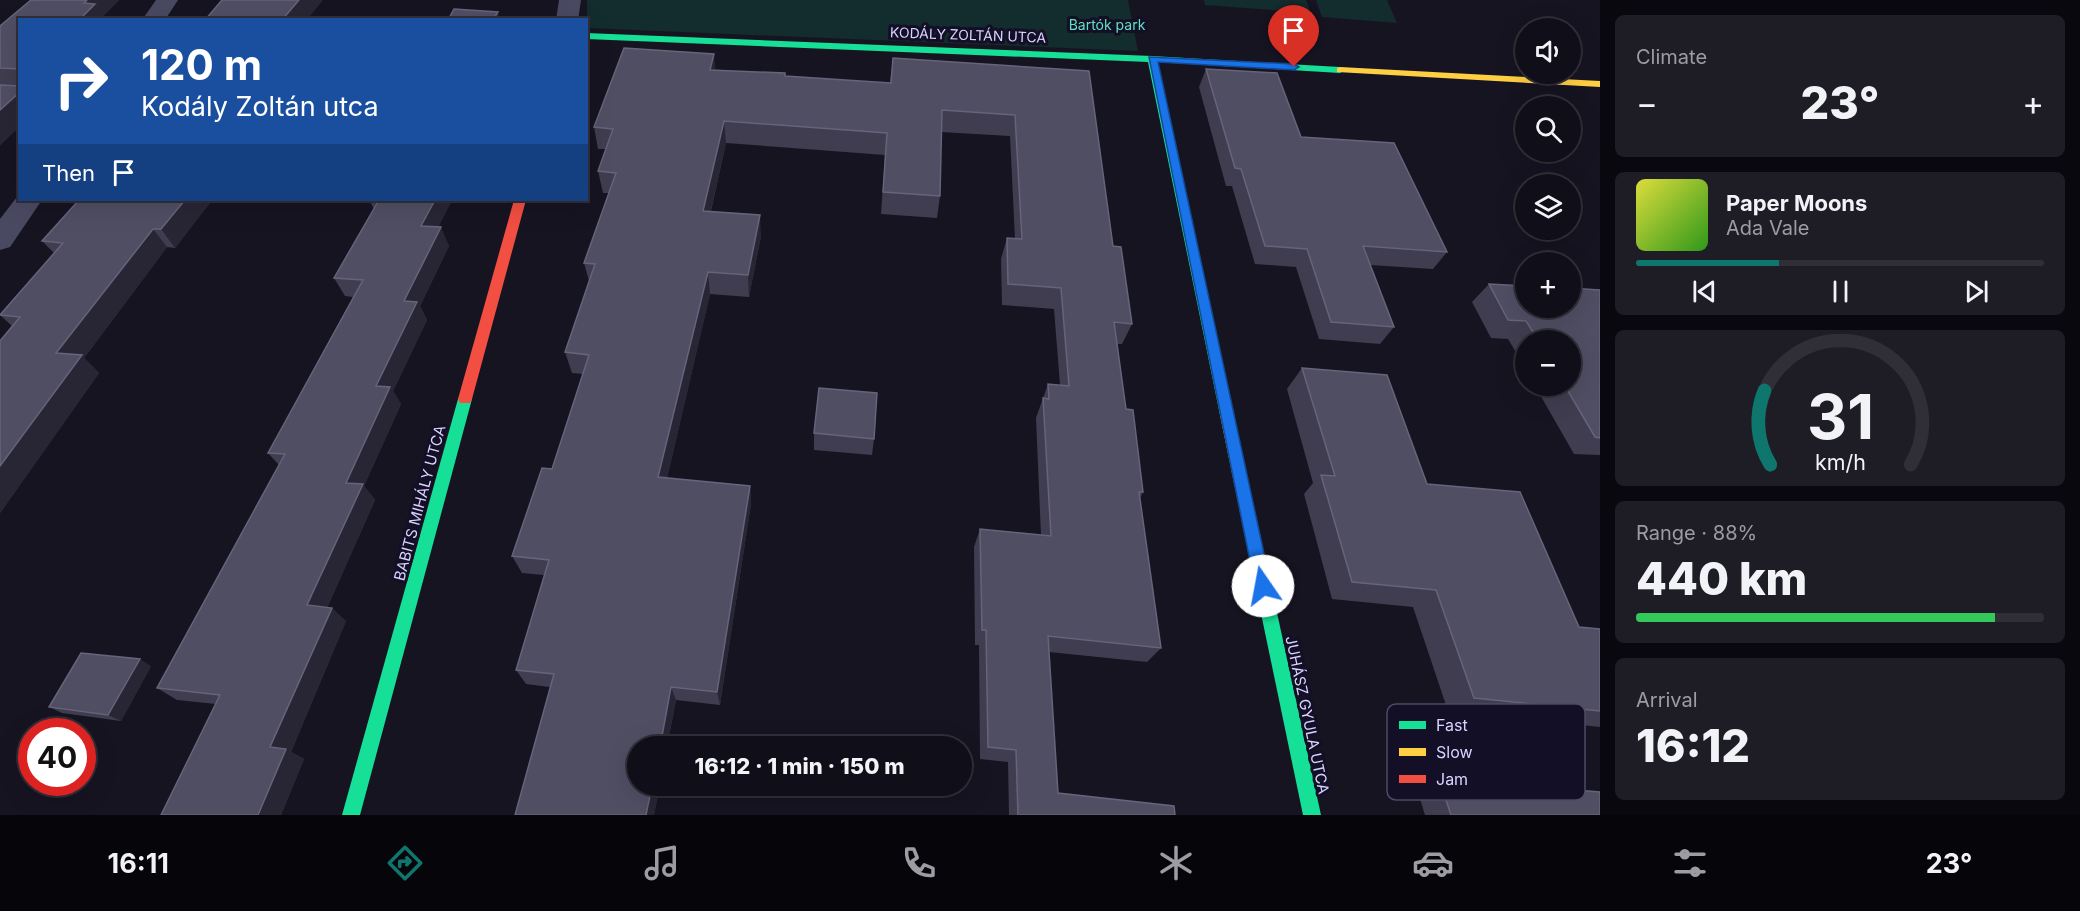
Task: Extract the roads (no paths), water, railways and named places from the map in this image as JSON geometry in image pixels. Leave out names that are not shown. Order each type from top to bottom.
[{"type":"street","points":[[154,18],[167,0]]},
{"type":"street","points":[[567,18],[570,0]]},
{"type":"street","name":"KODÁLY ZOLTÁN UTCA","points":[[588,36],[1152,59],[1600,84]]},
{"type":"street","name":"JUHÁSZ GYULA UTCA","points":[[1152,59],[1312,815]]},
{"type":"street","points":[[0,240],[27,201]]},
{"type":"street","name":"BABITS MIHÁLY UTCA","points":[[351,815],[520,201]]},
{"type":"park label","name":"Bartók park","points":[[1107,25]]}]
